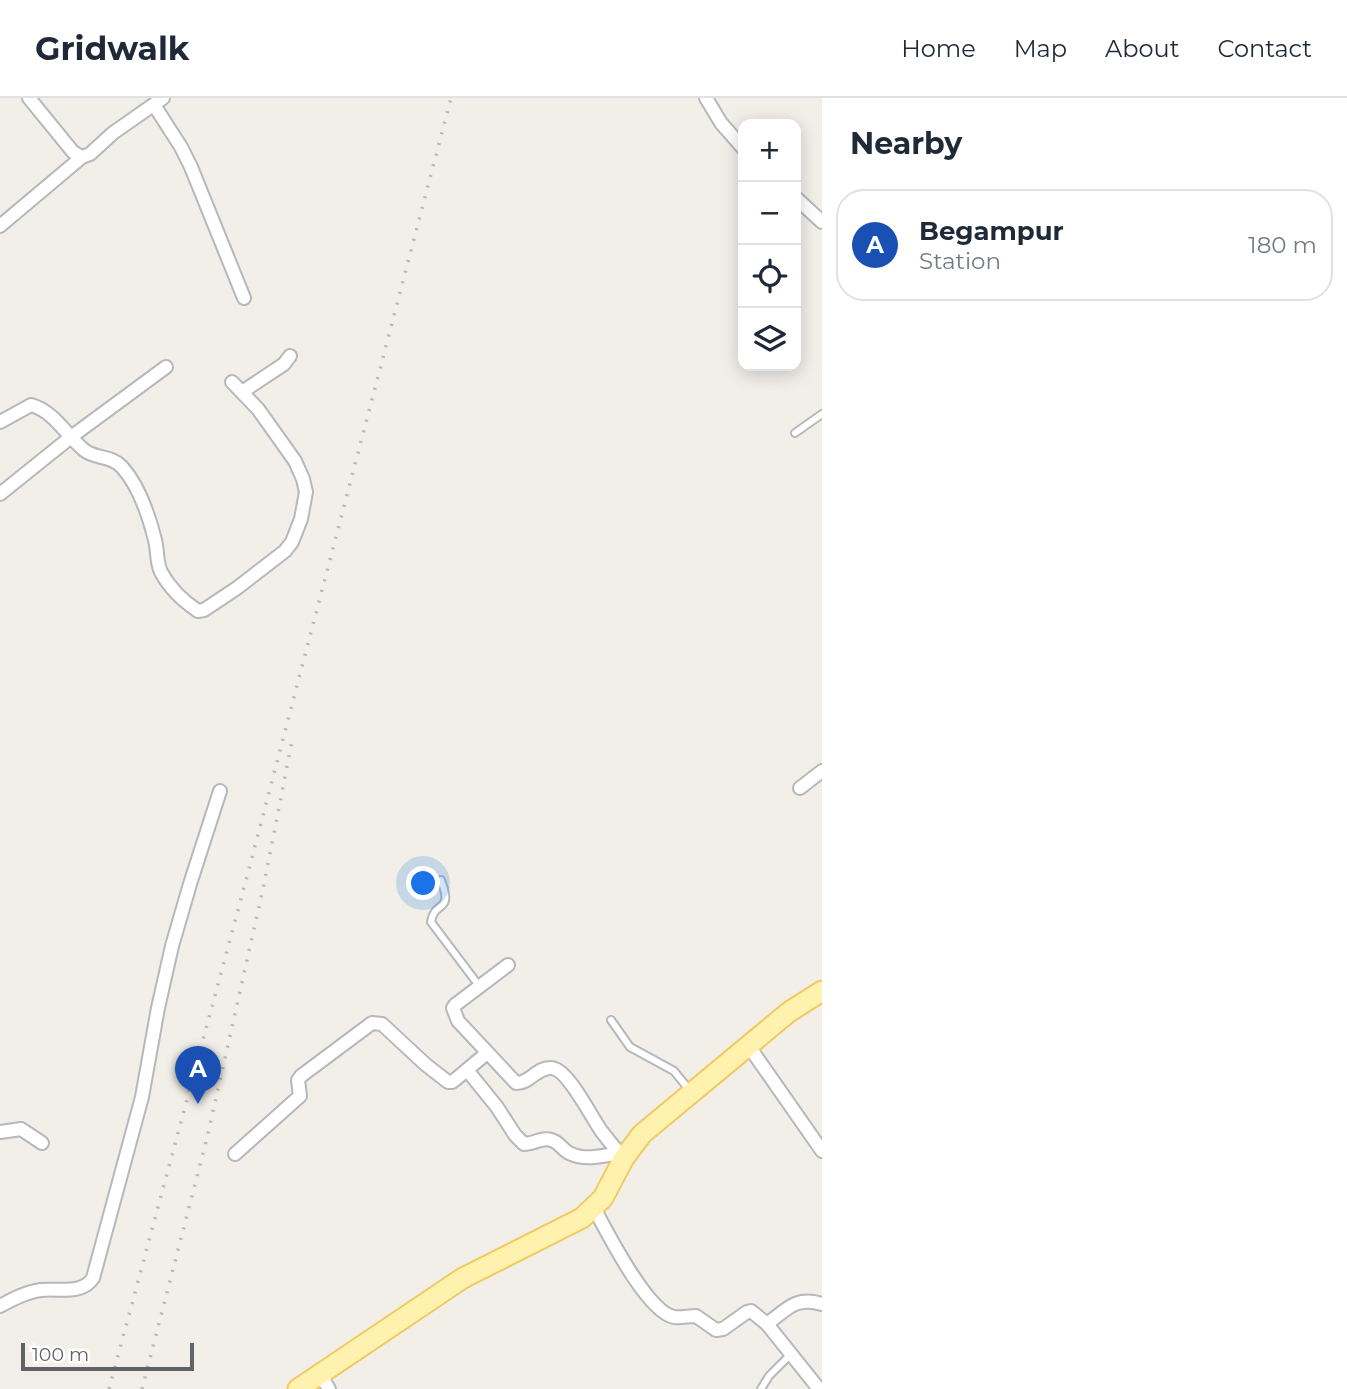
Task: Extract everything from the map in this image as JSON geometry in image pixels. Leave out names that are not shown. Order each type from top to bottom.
[{"type":"main road","points":[[298,1389],[324,1382],[463,1278],[582,1218],[603,1198],[621,1155],[642,1134],[789,1012],[822,991]]},
{"type":"street","points":[[29,98],[73,152],[82,157]]},
{"type":"street","points":[[706,98],[738,142]]},
{"type":"street","points":[[0,226],[82,157],[90,154],[114,133],[159,102],[191,167],[244,298]]},
{"type":"street","points":[[801,203],[822,222]]},
{"type":"street","points":[[242,392],[284,364],[290,356]]},
{"type":"street","points":[[0,494],[71,437],[166,367]]},
{"type":"street","points":[[0,422],[31,405],[39,407],[85,452],[113,460],[122,467],[144,506],[155,540],[161,573],[190,606],[198,611],[204,610],[285,551],[292,542],[301,519],[306,492],[295,461],[258,409],[232,382]]},
{"type":"street","points":[[800,788],[822,771]]},
{"type":"street","points":[[0,1306],[21,1295],[40,1290],[80,1289],[89,1285],[93,1278],[142,1097],[172,946],[220,791]]},
{"type":"street","points":[[508,965],[453,1008],[458,1021],[516,1083],[521,1083],[546,1068],[558,1069],[600,1130],[621,1155]]},
{"type":"street","points":[[235,1154],[300,1096],[298,1080],[372,1023],[382,1024],[443,1079],[452,1082],[487,1053]]},
{"type":"street","points":[[748,1045],[822,1151]]},
{"type":"street","points":[[467,1070],[497,1107],[515,1135],[524,1143],[549,1139],[566,1152],[581,1156],[621,1155]]},
{"type":"street","points":[[0,1132],[21,1129],[42,1143]]},
{"type":"street","points":[[594,1208],[627,1268],[657,1307],[676,1318],[696,1316],[716,1330],[723,1329],[751,1311],[767,1324],[819,1389]]},
{"type":"street","points":[[767,1324],[805,1300],[822,1304]]},
{"type":"lane","points":[[795,433],[822,414]]},
{"type":"lane","points":[[441,880],[447,894],[446,899],[433,914],[431,922],[480,987]]},
{"type":"lane","points":[[611,1020],[630,1047],[674,1071],[691,1092]]},
{"type":"lane","points":[[761,1389],[764,1382],[791,1354]]},
{"type":"railway","points":[[109,1389],[245,884],[451,98]]},
{"type":"railway","points":[[142,1389],[207,1138],[263,889],[292,741]]},
{"type":"place","name":"Begampur","points":[[198,1104]]}]
